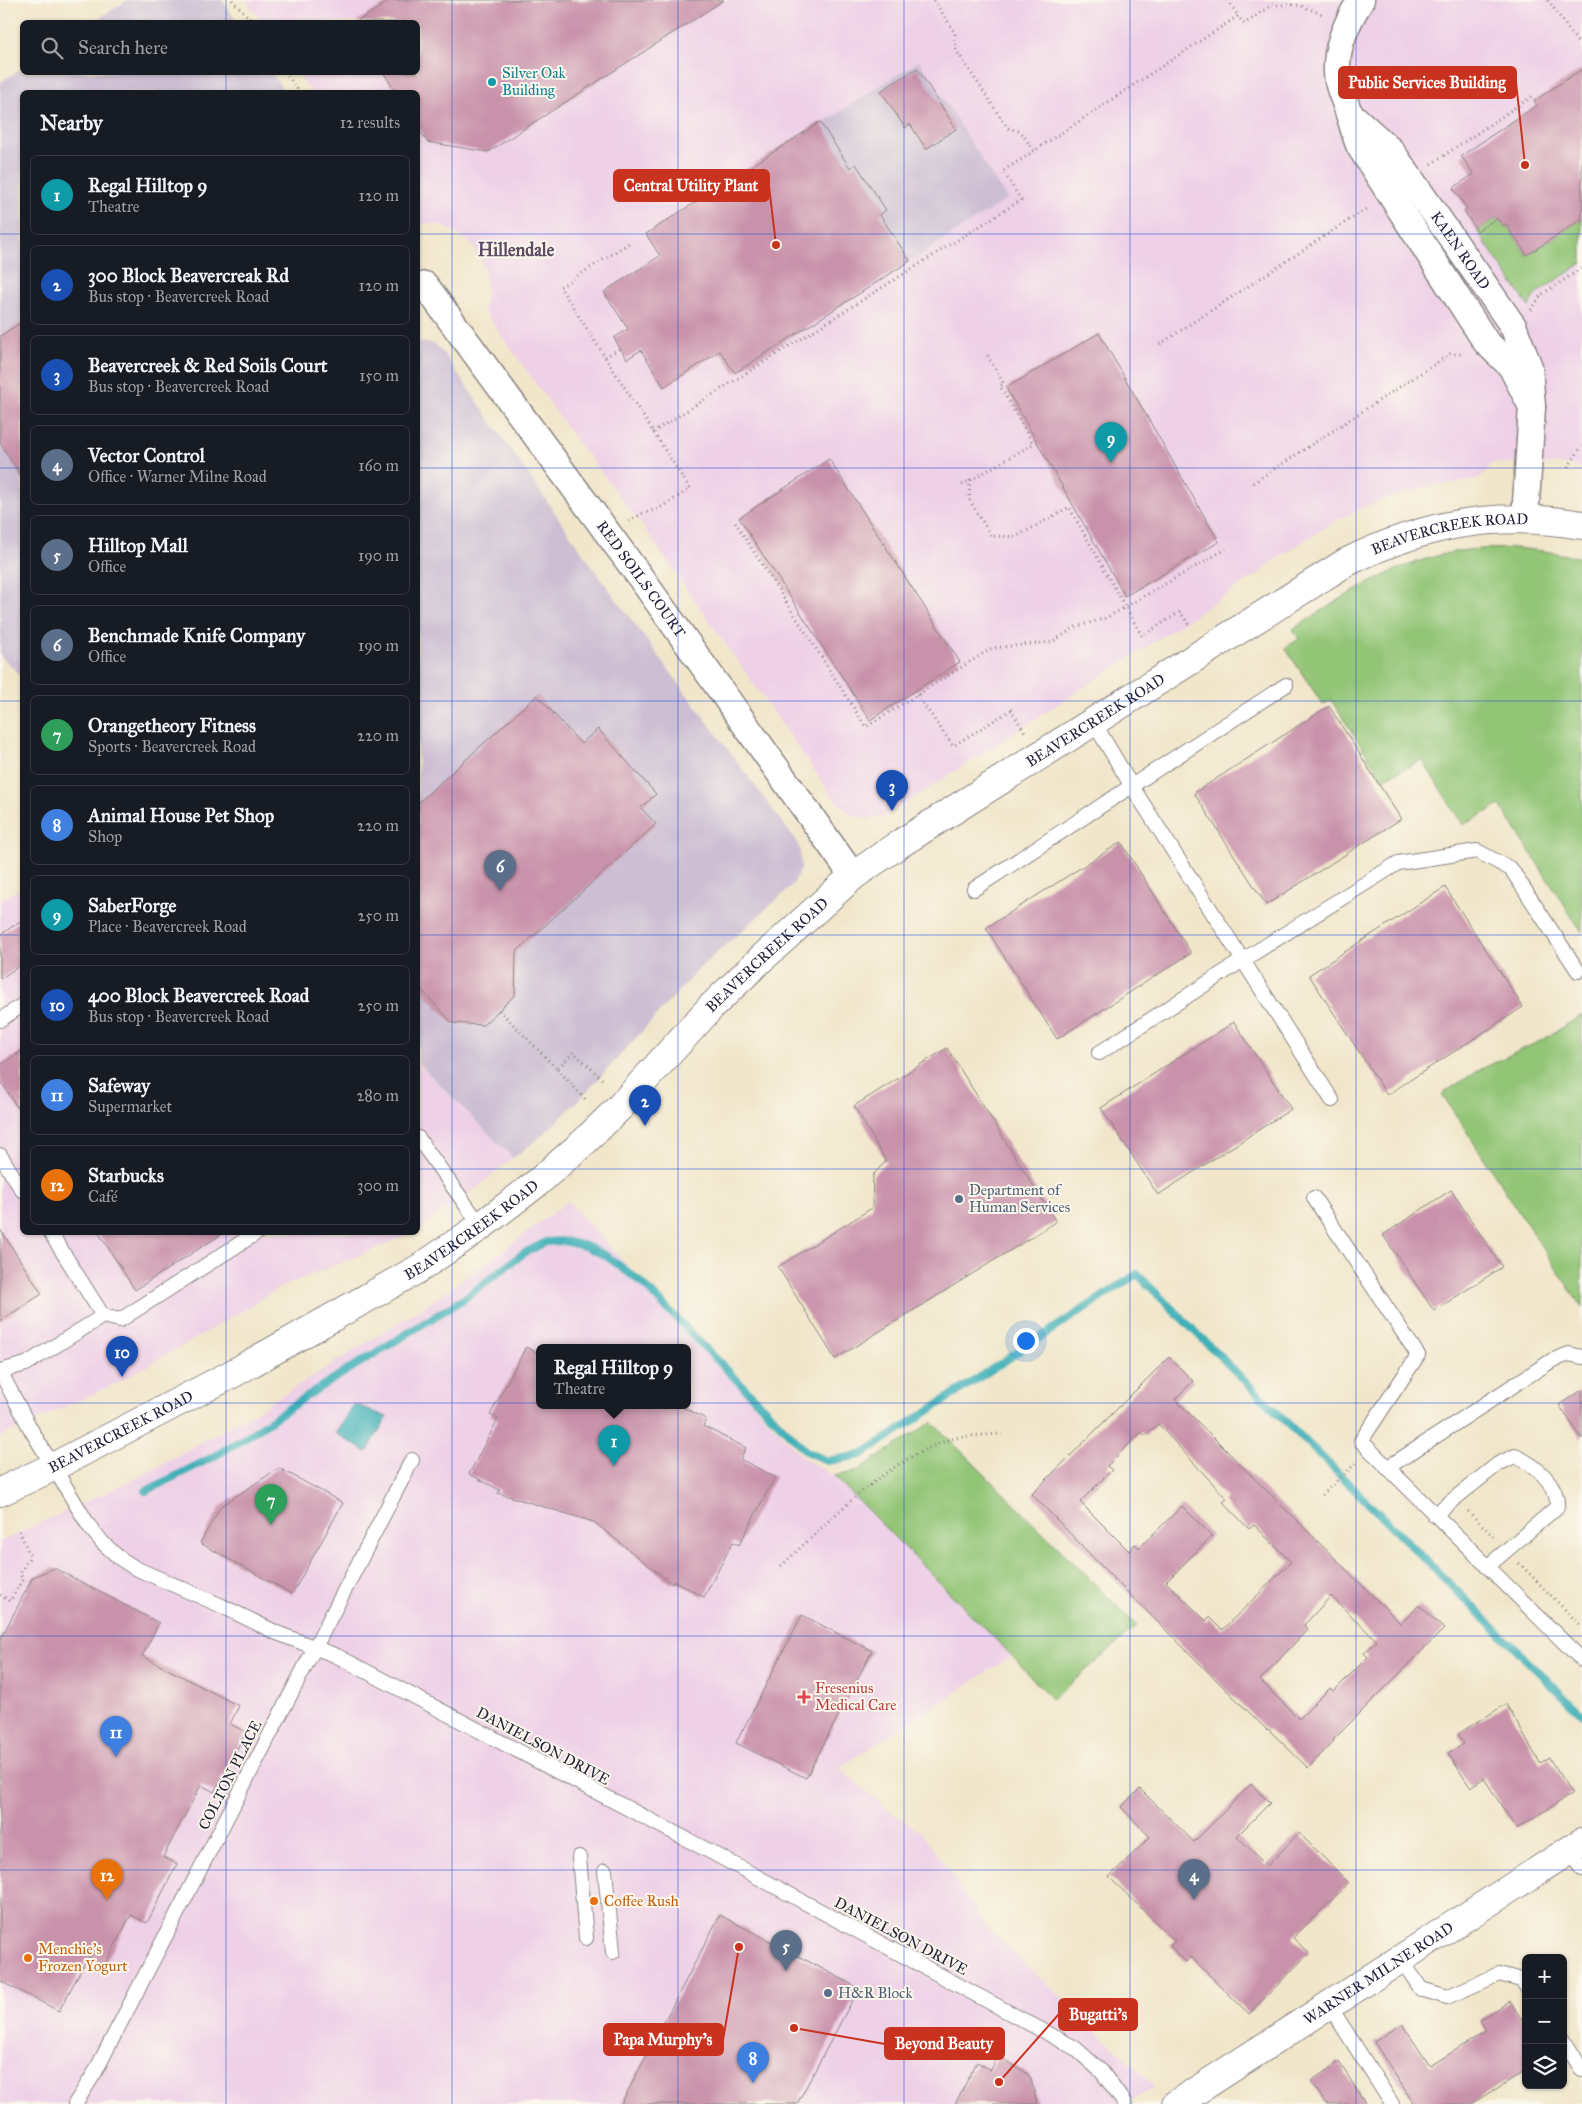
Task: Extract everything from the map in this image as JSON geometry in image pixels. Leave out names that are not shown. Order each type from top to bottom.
[{"type":"main road","name":"BEAVERCREEK ROAD","points":[[0,1492],[53,1467],[232,1374],[420,1268],[481,1226],[537,1183],[584,1142],[627,1100],[711,1007],[853,876],[1093,721],[1345,563],[1379,546],[1413,534],[1448,525],[1525,519],[1555,520],[1582,525]]},
{"type":"main road","name":"WARNER MILNE ROAD","points":[[1176,2104],[1401,1959],[1577,1854]]},
{"type":"street","name":"KAEN ROAD","points":[[1361,0],[1349,21],[1339,48],[1338,76],[1349,113],[1391,150],[1513,326],[1528,367],[1532,407],[1525,519]]},
{"type":"street","name":"RED SOILS COURT","points":[[425,285],[643,581],[853,876]]},
{"type":"lane","points":[[974,889],[1286,685]]},
{"type":"lane","points":[[1093,721],[1131,785],[1332,1100]]},
{"type":"lane","points":[[1099,1053],[1398,863],[1477,851],[1511,869],[1578,971]]},
{"type":"lane","points":[[0,1020],[20,1006]]},
{"type":"lane","points":[[420,1141],[481,1226]]},
{"type":"lane","points":[[0,1155],[5,1173],[20,1188]]},
{"type":"lane","points":[[1314,1198],[1418,1355],[1361,1441],[1582,1660]]},
{"type":"lane","points":[[52,1235],[103,1316],[120,1320],[253,1235]]},
{"type":"lane","points":[[0,1371],[26,1364],[103,1316]]},
{"type":"lane","points":[[1387,1468],[1551,1361],[1569,1354],[1582,1357]]},
{"type":"lane","name":"DANIELSON DRIVE","points":[[0,1371],[30,1428],[89,1526],[118,1557],[153,1576],[222,1606],[277,1633],[337,1656],[711,1852],[1075,2048],[1102,2072],[1126,2104]]},
{"type":"lane","points":[[1434,1515],[1498,1464],[1515,1456],[1536,1468],[1553,1489],[1558,1499],[1557,1507],[1487,1567]]},
{"type":"lane","name":"COLTON PLACE","points":[[75,2104],[94,2074],[412,1460]]},
{"type":"lane","points":[[579,1857],[586,1938]]},
{"type":"lane","points":[[605,1871],[614,1952]]},
{"type":"lane","points":[[1401,1959],[1421,1989],[1446,1997],[1500,1974],[1522,1981]]},
{"type":"lane","points":[[1329,2006],[1392,2104]]},
{"type":"lane","points":[[1566,2044],[1582,2070]]},
{"type":"path","points":[[232,0],[251,20]]},
{"type":"path","points":[[934,0],[955,33],[956,50],[961,58],[1008,128],[1021,132],[1034,152]]},
{"type":"path","points":[[1228,0],[1244,24],[1272,5],[1298,5],[1322,14]]},
{"type":"path","points":[[1548,0],[1578,43]]},
{"type":"path","points":[[653,432],[1021,200],[1003,171],[1238,16]]},
{"type":"path","points":[[287,75],[298,90]]},
{"type":"path","points":[[1429,165],[1534,95]]},
{"type":"path","points":[[1160,344],[1373,204]]},
{"type":"path","points":[[629,521],[643,513],[658,509],[690,489],[560,287],[630,242]]},
{"type":"path","points":[[1526,318],[1541,295],[1582,268]]},
{"type":"path","points":[[605,358],[620,348]]},
{"type":"path","points":[[962,484],[1033,444],[1000,386],[1004,384],[986,353]]},
{"type":"path","points":[[1253,483],[1450,354],[1469,353]]},
{"type":"path","points":[[1568,467],[1582,446]]},
{"type":"path","points":[[970,480],[969,499],[991,536],[1016,537],[1069,507],[1142,636],[1180,612],[1190,626]]},
{"type":"path","points":[[735,522],[866,727],[992,648],[1052,642],[1076,628],[1106,618],[1226,549]]},
{"type":"path","points":[[917,695],[953,746],[1011,710],[1025,732]]},
{"type":"path","points":[[499,1010],[585,1099]]},
{"type":"path","points":[[557,1069],[574,1052],[603,1080]]},
{"type":"path","points":[[781,1566],[868,1485],[920,1454],[950,1440],[1002,1434]]},
{"type":"path","points":[[1322,1495],[1347,1471]]},
{"type":"path","points":[[0,1595],[10,1601],[23,1578],[20,1574],[30,1556],[19,1530]]},
{"type":"shaded area","points":[[128,0],[222,0],[236,20],[96,20]]},
{"type":"shaded area","points":[[246,0],[1582,0],[1582,468],[1569,465],[1491,463],[1485,474],[1475,480],[1431,486],[1397,495],[1364,507],[1330,524],[1272,562],[1263,571],[888,815],[868,819],[852,815],[835,800],[644,528],[578,443],[483,309],[486,293],[485,271],[480,257],[470,243],[450,229],[436,224],[420,224],[420,90],[310,90],[298,75],[420,75],[420,20],[261,20]]},
{"type":"shaded area","points":[[919,61],[1007,199],[910,261],[880,215],[886,210],[856,164],[850,168],[821,124]]},
{"type":"shaded area","points":[[20,69],[20,75],[273,75],[284,90],[20,90],[20,675],[0,655],[0,83]]},
{"type":"shaded area","points":[[420,342],[435,344],[444,354],[599,576],[796,841],[800,850],[801,869],[792,886],[700,968],[581,1098],[545,1133],[513,1158],[420,1065]]},
{"type":"shaded area","points":[[20,888],[20,1235],[407,1235],[279,1288],[224,1322],[117,1383],[0,1437],[0,901]]},
{"type":"shaded area","points":[[420,1065],[513,1158],[474,1190],[420,1228]]},
{"type":"shaded area","points":[[568,1201],[804,1459],[834,1476],[1012,1656],[839,1768],[891,1812],[920,1831],[988,1929],[1155,2086],[1126,2104],[0,2104],[0,1542],[137,1478],[249,1416],[424,1307],[498,1255]]},
{"type":"green space","points":[[1497,218],[1503,226],[1506,224],[1527,255],[1582,219],[1582,263],[1534,296],[1529,307],[1477,231]]},
{"type":"green space","points":[[1517,548],[1582,558],[1582,933],[1500,805],[1463,825],[1422,760],[1383,779],[1331,700],[1323,705],[1285,648],[1299,639],[1293,629],[1352,592],[1392,572],[1435,556],[1459,551]]},
{"type":"green space","points":[[1582,1015],[1582,1308],[1442,1094],[1477,1071],[1544,1039]]},
{"type":"green space","points":[[932,1422],[1137,1626],[1052,1700],[1012,1656],[834,1476],[855,1472]]},
{"type":"water","points":[[354,1404],[387,1417],[367,1452],[335,1433]]},
{"type":"building","name":"Silver Oak Building","points":[[391,0],[724,0],[488,152],[427,142],[420,130],[420,90],[395,90],[385,75],[420,75],[420,20],[359,20]]},
{"type":"building","points":[[917,68],[956,129],[926,149],[910,124],[905,128],[881,91]]},
{"type":"building","points":[[1582,69],[1582,219],[1527,255],[1506,224],[1503,226],[1497,218],[1477,231],[1464,211],[1467,209],[1453,188],[1474,174],[1461,156],[1537,105],[1534,101]]},
{"type":"building","points":[[820,122],[850,168],[856,164],[886,210],[880,215],[910,261],[735,373],[720,351],[664,387],[641,350],[627,359],[620,348],[614,338],[628,329],[604,292],[660,256],[646,234]]},
{"type":"building","points":[[20,323],[20,475],[0,443],[0,336]]},
{"type":"building","points":[[1099,333],[1219,542],[1125,596],[1006,388]]},
{"type":"building","points":[[829,459],[960,662],[870,720],[739,518]]},
{"type":"building","points":[[537,695],[581,744],[598,729],[656,794],[641,808],[656,824],[516,952],[515,995],[483,1025],[452,1023],[420,988],[420,801]]},
{"type":"building","points":[[1329,706],[1401,819],[1266,905],[1194,793]]},
{"type":"building","points":[[1121,842],[1191,953],[1057,1039],[986,928]]},
{"type":"building","points":[[1445,887],[1523,1007],[1387,1095],[1309,975]]},
{"type":"building","points":[[20,921],[20,965],[0,979],[0,935]]},
{"type":"building","points":[[1234,1022],[1291,1109],[1158,1195],[1101,1108]]},
{"type":"building","name":"Department of Human Services","points":[[947,1048],[1056,1222],[835,1359],[778,1267],[872,1208],[873,1175],[886,1161],[854,1106]]},
{"type":"building","points":[[20,1052],[20,1112],[0,1080],[0,1065]]},
{"type":"building","points":[[1451,1190],[1502,1267],[1434,1311],[1383,1235]]},
{"type":"building","points":[[0,1229],[42,1294],[0,1321]]},
{"type":"building","points":[[100,1235],[220,1235],[135,1290]]},
{"type":"building","points":[[526,1347],[536,1352],[536,1409],[687,1409],[706,1419],[703,1426],[746,1448],[740,1459],[775,1477],[739,1545],[733,1542],[704,1597],[674,1581],[672,1584],[594,1522],[498,1493],[500,1490],[469,1474],[498,1419],[490,1415]]},
{"type":"building","points":[[1169,1357],[1193,1381],[1175,1399],[1401,1624],[1419,1605],[1444,1629],[1333,1740],[1308,1768],[1109,1574],[1032,1494]],"holes":[[[1158,1424],[1227,1499],[1223,1502],[1249,1529],[1254,1525],[1291,1562],[1222,1630],[1209,1617],[1206,1621],[1166,1582],[1212,1536],[1182,1506],[1139,1548],[1135,1544],[1129,1551],[1080,1502],[1112,1470],[1107,1466],[1141,1432],[1145,1436]],[[1331,1596],[1377,1641],[1364,1653],[1368,1657],[1334,1691],[1330,1688],[1299,1719],[1260,1680],[1308,1629],[1304,1625]]]},
{"type":"building","points":[[1582,1390],[1582,1439],[1559,1405]]},
{"type":"building","points":[[279,1468],[343,1503],[292,1594],[200,1543],[221,1506]]},
{"type":"building","points":[[54,1568],[159,1623],[142,1656],[239,1706],[230,1724],[246,1732],[214,1792],[201,1785],[163,1857],[177,1864],[147,1923],[131,1915],[104,1966],[88,1957],[59,2011],[0,1981],[0,1640],[33,1577]]},
{"type":"building","name":"Fresenius Medical Care","points":[[802,1615],[872,1651],[806,1778],[736,1743]]},
{"type":"building","points":[[1506,1704],[1540,1763],[1549,1758],[1572,1794],[1516,1829],[1484,1778],[1470,1787],[1448,1753],[1464,1744],[1458,1734]]},
{"type":"building","points":[[1251,1784],[1270,1803],[1237,1836],[1267,1866],[1299,1833],[1349,1883],[1293,1938],[1309,1953],[1249,2014],[1191,1957],[1186,1962],[1170,1946],[1175,1941],[1109,1877],[1150,1837],[1121,1807],[1140,1789],[1194,1842]]},
{"type":"building","points":[[720,1915],[859,1988],[797,2104],[621,2104]]},
{"type":"building","points":[[1510,2001],[1522,2020],[1522,2072],[1471,2104],[1414,2104],[1374,2042],[1402,2024],[1430,2066],[1486,2031],[1480,2020]]},
{"type":"building","points":[[998,2056],[1028,2074],[1037,2104],[955,2104],[977,2062],[991,2070]]},
{"type":"building","points":[[1339,2062],[1366,2104],[1326,2104],[1311,2081]]},
{"type":"waterway","points":[[146,1491],[240,1441],[322,1386],[465,1298],[524,1253],[546,1242],[564,1241],[585,1246],[605,1255],[641,1282],[806,1451],[827,1461],[861,1455],[1137,1274],[1582,1715]]},
{"type":"place","name":"Silver Oak Building","points":[[492,82]]},
{"type":"place","name":"Public Services Building","points":[[1525,165]]},
{"type":"place","name":"Central Utility Plant","points":[[776,245]]},
{"type":"place","name":"SaberForge","points":[[1111,463]]},
{"type":"place","name":"Beavercreek & Red Soils Court","points":[[892,811]]},
{"type":"place","name":"Benchmade Knife Company","points":[[500,891]]},
{"type":"place","name":"300 Block Beavercreak Rd","points":[[645,1126]]},
{"type":"place","name":"Department of Human Services","points":[[959,1199]]},
{"type":"place","name":"400 Block Beavercreek Road","points":[[122,1377]]},
{"type":"place","name":"Regal Hilltop 9","points":[[614,1466]]},
{"type":"place","name":"Orangetheory Fitness","points":[[271,1525]]},
{"type":"place","name":"Fresenius Medical Care","points":[[804,1697]]},
{"type":"place","name":"Safeway","points":[[116,1757]]},
{"type":"place","name":"Starbucks","points":[[107,1900]]},
{"type":"place","name":"Vector Control","points":[[1194,1900]]},
{"type":"place","name":"Coffee Rush","points":[[594,1901]]},
{"type":"place","name":"Papa Murphy's","points":[[739,1947]]},
{"type":"place","name":"Menchie's Frozen Yogurt","points":[[28,1958]]},
{"type":"place","name":"Hilltop Mall","points":[[786,1971]]},
{"type":"place","name":"H&R Block","points":[[828,1993]]},
{"type":"place","name":"Beyond Beauty","points":[[794,2028]]},
{"type":"place","name":"Bugatti's","points":[[999,2082]]},
{"type":"place","name":"Animal House Pet Shop","points":[[753,2083]]},
{"type":"district","name":"Hillendale","points":[[516,250]]}]
